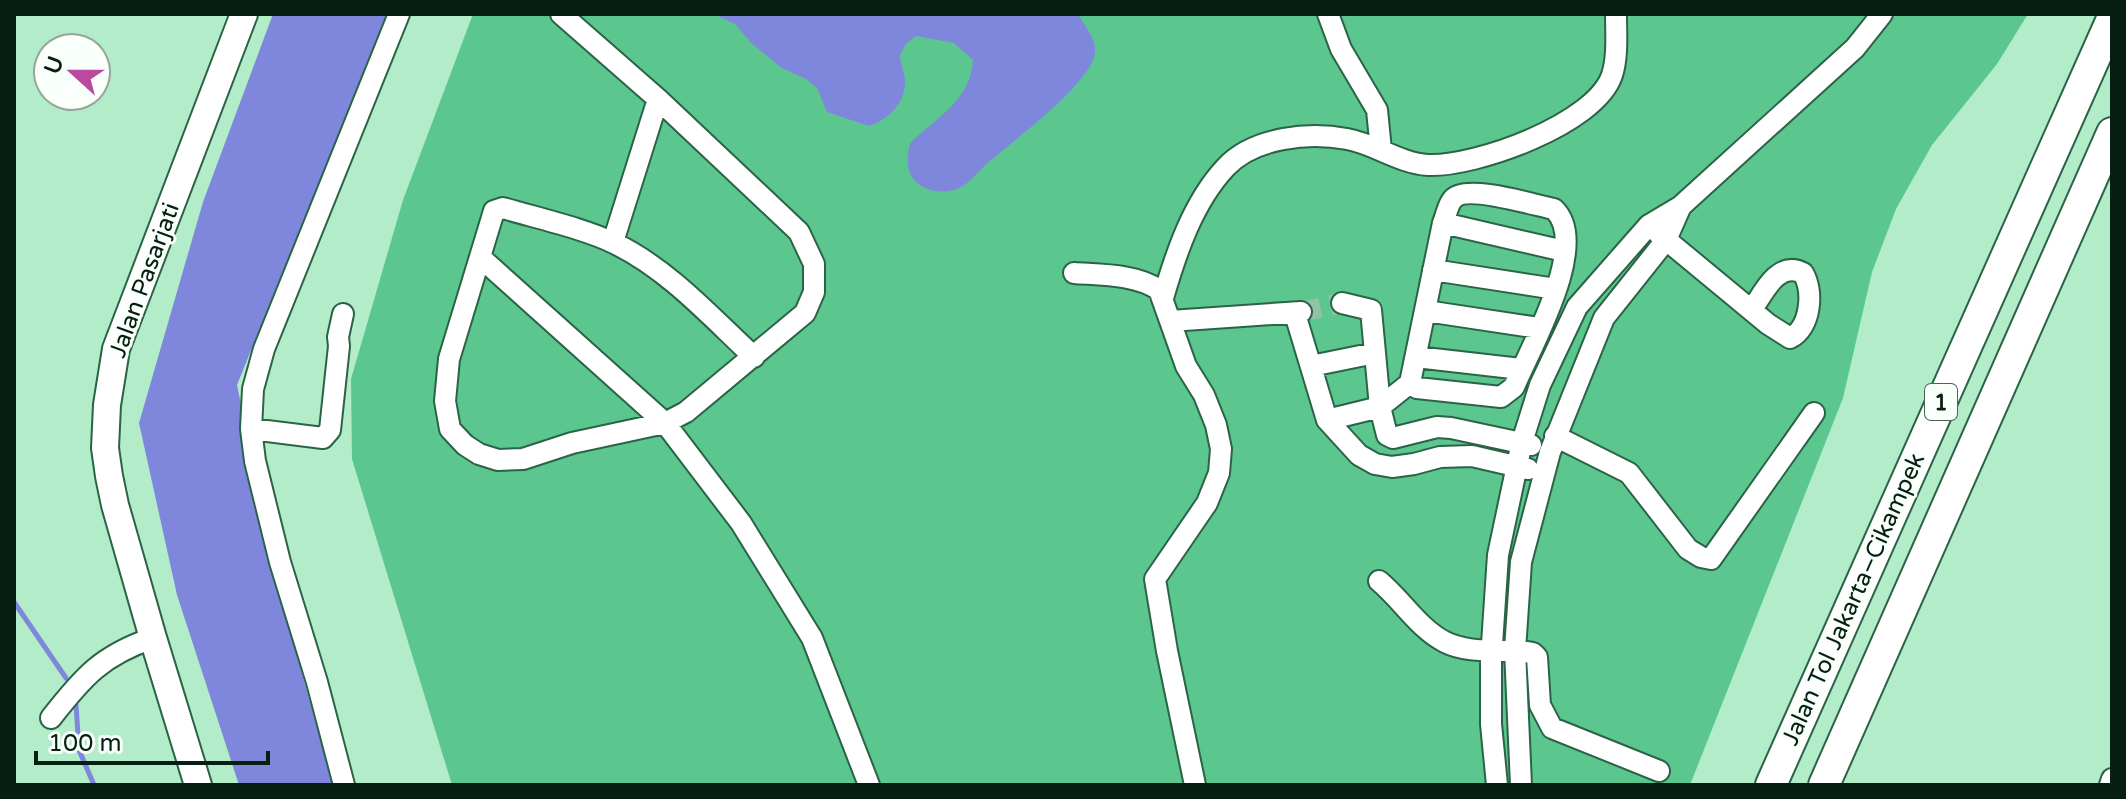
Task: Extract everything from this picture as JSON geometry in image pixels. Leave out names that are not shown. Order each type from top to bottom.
[{"type":"highway","name":"Jalan Tol Jakarta–Cikampek","points":[[1771,785],[2112,19]]},
{"type":"highway","name":"Jalan Tol Jakarta–Cikampek","points":[[1824,785],[2112,133]]},
{"type":"main road","name":"Jalan Pasarjati","points":[[198,785],[115,505],[105,448],[109,384],[116,349],[244,14]]},
{"type":"street","points":[[344,785],[317,682],[280,562],[255,461],[251,429],[253,389],[264,349],[399,14]]},
{"type":"street","points":[[561,14],[658,99],[799,232],[814,264],[814,292],[805,313],[754,357],[686,412],[665,423],[572,443],[523,459],[498,460],[479,454],[465,445],[450,429],[445,401],[449,359],[494,211],[503,208],[613,242],[667,277],[754,357]]},
{"type":"street","points":[[1328,14],[1341,49],[1377,110],[1381,150]]},
{"type":"street","points":[[1163,298],[1186,229],[1225,167],[1238,157],[1273,142],[1330,136],[1364,142],[1396,157],[1427,165],[1461,162],[1537,138],[1567,122],[1601,95],[1612,75],[1616,14]]},
{"type":"street","points":[[1497,785],[1491,724],[1491,651],[1498,555],[1522,442],[1540,385],[1577,307],[1649,225],[1681,206],[1855,48],[1882,14]]},
{"type":"street","points":[[613,242],[658,99]]},
{"type":"street","points":[[1327,420],[1380,407],[1410,383],[1443,223],[1452,200],[1460,194],[1481,193],[1554,209],[1561,215],[1565,228],[1564,270],[1514,387],[1501,397],[1417,388],[1410,383]]},
{"type":"street","points":[[1521,785],[1515,650],[1521,562],[1552,444],[1604,318],[1666,240],[1681,206]]},
{"type":"street","points":[[1443,223],[1564,251]]},
{"type":"street","points":[[1649,225],[1752,310]]},
{"type":"street","points":[[480,257],[665,423],[741,523],[812,638],[869,785]]},
{"type":"street","points":[[1433,270],[1556,289]]},
{"type":"street","points":[[1074,273],[1138,281],[1159,290],[1186,366],[1208,405],[1221,449],[1219,473],[1207,503],[1155,579],[1195,785]]},
{"type":"street","points":[[1342,303],[1371,310],[1384,431],[1393,438],[1437,427],[1463,429],[1522,442],[1552,444],[1629,473],[1688,549],[1711,559],[1814,413]]},
{"type":"street","points":[[1426,311],[1539,328]]},
{"type":"street","points":[[1170,321],[1298,313],[1327,420],[1344,441],[1375,464],[1392,467],[1440,457],[1472,456],[1544,474]]},
{"type":"street","points":[[251,429],[323,438],[327,435],[343,314]]},
{"type":"street","points":[[1311,366],[1375,353]]},
{"type":"street","points":[[1416,357],[1521,369]]},
{"type":"street","points":[[1379,581],[1426,629],[1447,643],[1491,651],[1533,653],[1537,657],[1540,705],[1552,728],[1659,771]]},
{"type":"street","points":[[51,718],[77,685],[108,657],[153,638]]},
{"type":"street","points":[[2110,785],[2112,779]]},
{"type":"green space","points":[[473,14],[2028,14],[1997,64],[1932,145],[1896,209],[1872,272],[1843,398],[1690,785],[452,785],[352,459],[351,379],[403,200]]},
{"type":"water","points":[[273,14],[387,14],[237,385],[284,608],[333,785],[239,785],[177,595],[139,423],[203,202]]},
{"type":"water","points":[[714,14],[1078,14],[1092,37],[1095,52],[1081,79],[1050,110],[967,183],[941,192],[926,189],[914,180],[908,154],[910,143],[959,97],[971,74],[973,60],[954,43],[916,36],[906,44],[900,55],[905,81],[899,103],[889,115],[869,126],[827,112],[817,88],[782,68],[752,44],[735,24]]},
{"type":"waterway","points":[[14,602],[66,678]]},
{"type":"waterway","points":[[76,705],[79,750],[94,785]]},
{"type":"tunnel","points":[[1301,312],[1342,303]]}]
